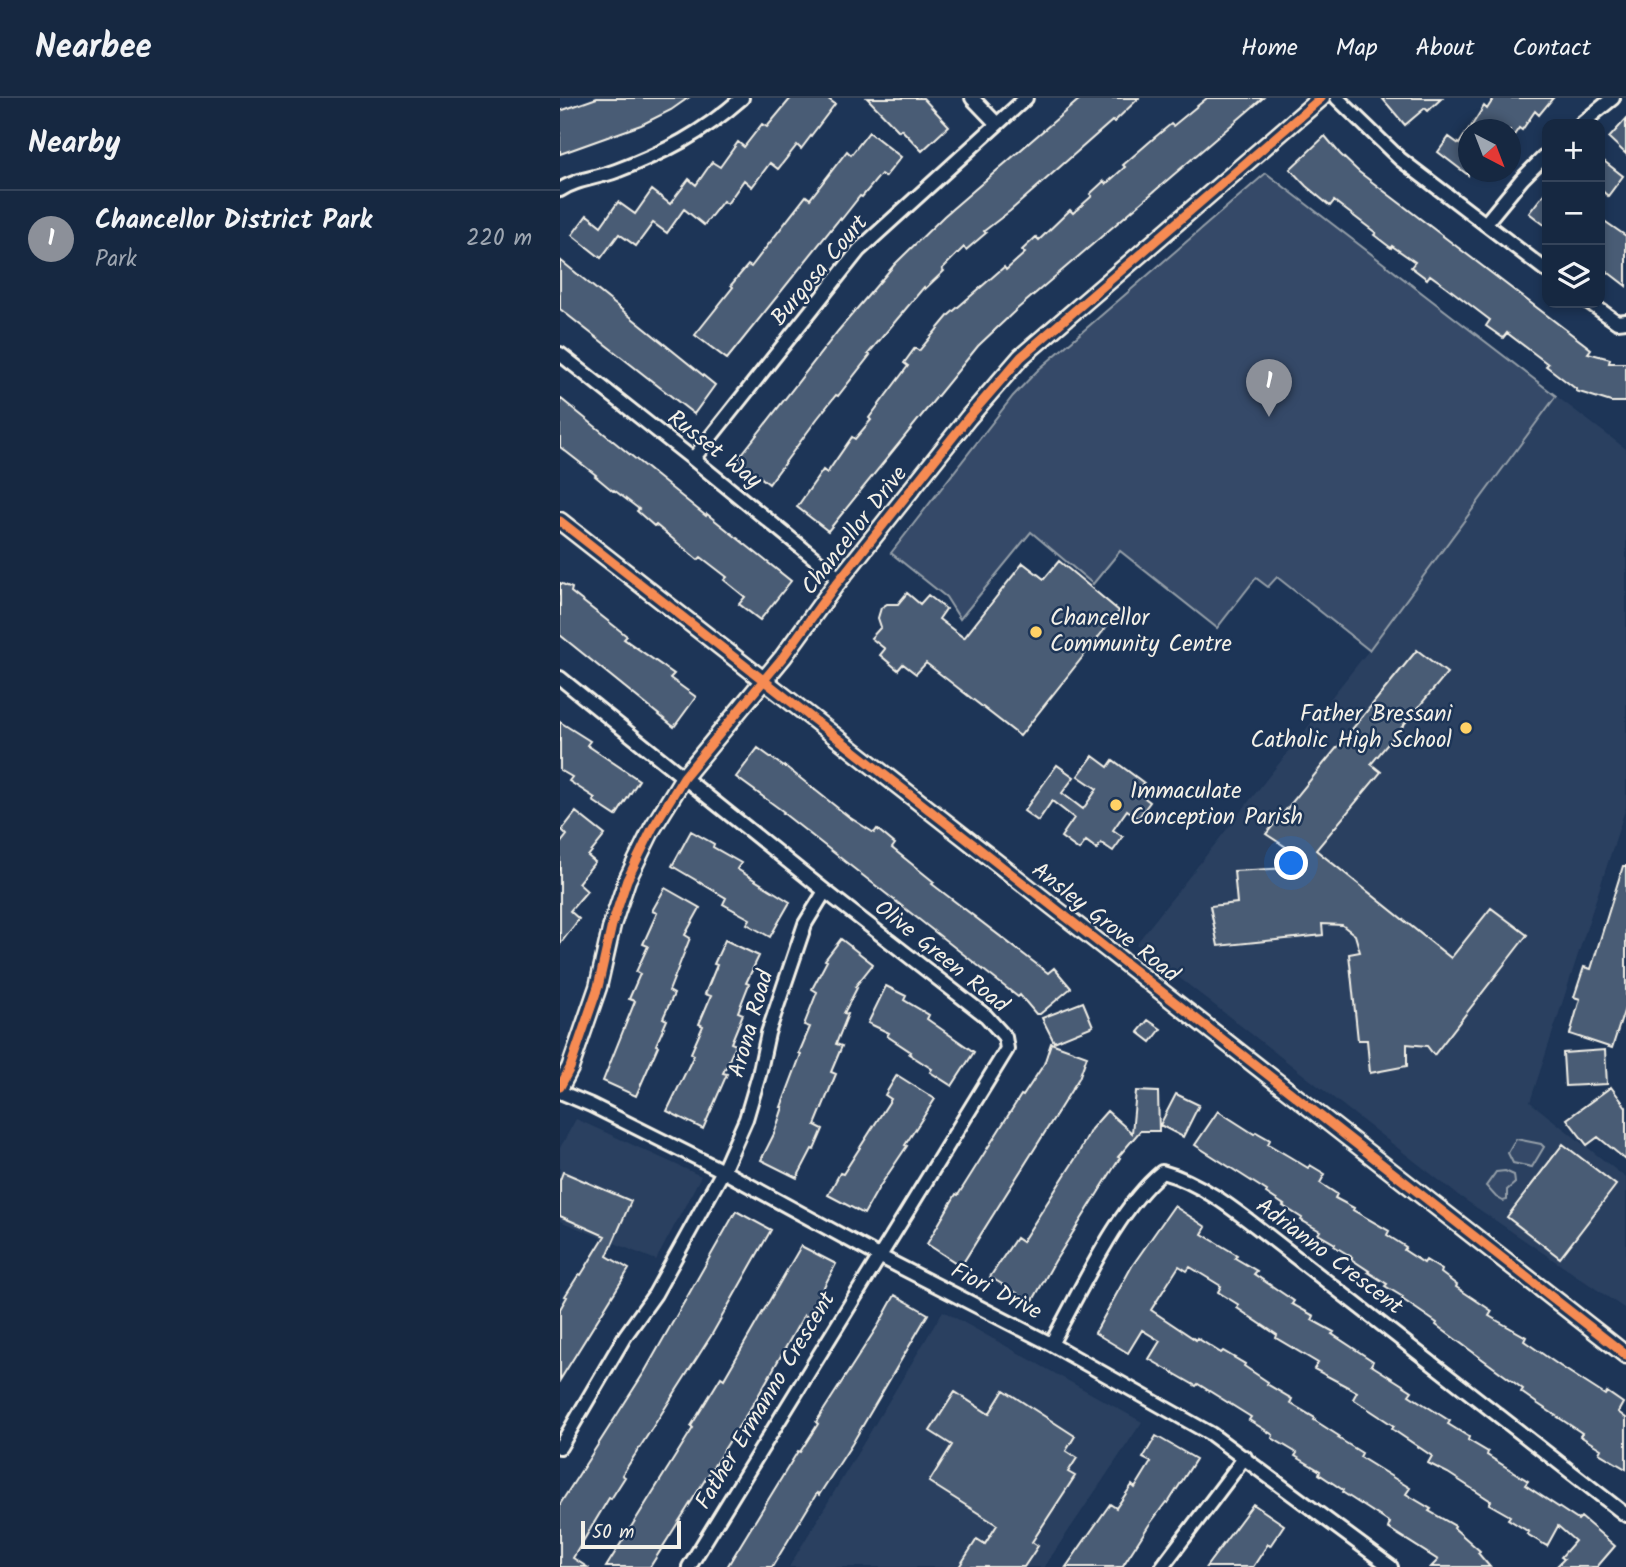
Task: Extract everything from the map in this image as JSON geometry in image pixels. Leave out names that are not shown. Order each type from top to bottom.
[{"type":"street","points":[[560,190],[570,183],[598,178],[663,153],[717,120],[741,98]]},
{"type":"street","points":[[972,98],[996,123]]},
{"type":"street","name":"Burgosa Court","points":[[693,459],[859,250],[1026,98]]},
{"type":"street","name":"Chancellor Drive","points":[[560,1090],[598,988],[612,925],[627,880],[652,829],[684,778],[976,409],[1021,357],[1321,98]]},
{"type":"street","points":[[1338,98],[1400,159],[1542,267]]},
{"type":"street","points":[[1587,119],[1613,98]]},
{"type":"street","points":[[1485,224],[1522,178],[1542,159]]},
{"type":"street","points":[[1597,308],[1617,322],[1626,321]]},
{"type":"street","name":"Russet Way","points":[[560,355],[840,579]]},
{"type":"street","name":"Ansley Grove Road","points":[[560,522],[1625,1352]]},
{"type":"street","name":"Olive Green Road","points":[[560,678],[825,891],[986,1016],[1005,1037],[1007,1049],[879,1256]]},
{"type":"street","name":"Arona Road","points":[[723,1171],[746,1119],[768,1033],[805,924],[825,891]]},
{"type":"street","name":"Fiori Drive","points":[[560,1090],[723,1171],[879,1256],[1051,1344],[1211,1434],[1391,1567]]},
{"type":"street","points":[[560,1447],[625,1336],[654,1294],[723,1171]]},
{"type":"street","name":"Adrianno Crescent","points":[[1051,1344],[1120,1221],[1146,1185],[1162,1172],[1175,1175],[1230,1208],[1284,1248],[1626,1515]]},
{"type":"street","name":"Father Ermanno Crescent","points":[[689,1567],[879,1256]]},
{"type":"street","points":[[1162,1567],[1245,1457]]},
{"type":"shaded area","points":[[1266,173],[1556,396],[1369,650],[1277,577],[1268,587],[1256,578],[1217,628],[1120,551],[1093,584],[1031,532],[960,619],[946,597],[891,553],[1013,396],[1038,370]]},
{"type":"shaded area","name":"Father Bressani Catholic High School","points":[[1556,396],[1626,449],[1626,807],[1530,1102],[1626,1178],[1624,1308],[1458,1195],[1136,944],[1369,650]]},
{"type":"shaded area","points":[[576,1119],[701,1176],[656,1260],[560,1221],[560,1148]]},
{"type":"shaded area","points":[[1516,1139],[1544,1147],[1532,1167],[1513,1163],[1508,1153]]},
{"type":"shaded area","points":[[1505,1171],[1514,1175],[1515,1183],[1507,1190],[1507,1200],[1503,1201],[1486,1186],[1496,1172]]},
{"type":"shaded area","points":[[943,1311],[1142,1422],[1044,1567],[789,1567]]},
{"type":"building","points":[[597,98],[688,98],[641,125],[560,154],[560,111]]},
{"type":"building","points":[[791,98],[827,98],[835,104],[801,149],[797,145],[778,169],[770,163],[752,187],[744,180],[727,204],[723,201],[704,225],[684,209],[667,233],[653,223],[636,246],[619,234],[601,258],[572,235],[587,215],[601,226],[618,202],[635,214],[652,190],[670,204],[689,179],[696,185],[712,162],[720,167],[738,142],[744,147],[762,124],[767,127]]},
{"type":"building","points":[[867,98],[923,98],[949,126],[922,151]]},
{"type":"building","points":[[1081,98],[1139,98],[984,231],[986,233],[966,250],[964,247],[942,269],[944,271],[925,289],[924,287],[868,354],[870,355],[817,419],[769,484],[738,459],[838,331],[895,264],[944,216]]},
{"type":"building","points":[[1207,98],[1263,98],[1016,310],[978,346],[828,531],[797,507],[823,470],[827,473],[852,437],[855,439],[871,420],[869,418],[908,366],[904,363],[915,348],[919,351],[949,315],[1004,267],[1006,270],[1025,253],[1022,250],[1036,237],[1039,240],[1070,210],[1073,213],[1104,181],[1106,184],[1154,138]]},
{"type":"building","points":[[1382,98],[1442,98],[1428,111],[1425,108],[1405,125]]},
{"type":"building","points":[[1494,98],[1553,98],[1539,115],[1535,111],[1522,130],[1521,119],[1476,119],[1484,106],[1487,109]]},
{"type":"building","points":[[1626,119],[1626,154],[1609,138]]},
{"type":"building","points":[[869,132],[901,157],[885,177],[881,174],[841,220],[840,218],[727,359],[695,335],[733,287],[731,285],[748,265],[751,267],[806,196],[810,199],[847,151],[851,155]]},
{"type":"building","points":[[1325,136],[1359,172],[1591,349],[1588,353],[1610,359],[1609,363],[1626,363],[1626,402],[1611,402],[1576,391],[1546,366],[1548,364],[1507,333],[1503,338],[1486,326],[1490,320],[1444,285],[1430,275],[1427,279],[1411,267],[1415,262],[1392,246],[1391,248],[1334,201],[1330,206],[1306,186],[1290,169]]},
{"type":"building","points":[[1449,137],[1458,143],[1458,167],[1438,152]]},
{"type":"building","points":[[1605,162],[1623,176],[1608,196],[1605,193]]},
{"type":"building","points":[[1542,196],[1542,223],[1529,213]]},
{"type":"building","points":[[1605,221],[1626,236],[1626,286],[1605,270]]},
{"type":"building","points":[[560,260],[715,385],[694,414],[560,309]]},
{"type":"building","points":[[560,398],[791,581],[760,620],[739,604],[745,597],[724,580],[727,577],[701,557],[698,560],[654,526],[637,511],[639,509],[560,447]]},
{"type":"building","name":"Chancellor Community Centre","points":[[1059,561],[1119,611],[1020,736],[926,663],[916,674],[903,664],[898,670],[880,655],[885,649],[871,638],[881,627],[878,618],[881,608],[887,604],[898,604],[907,593],[920,604],[928,595],[946,609],[939,619],[964,638],[1023,563],[1044,579]]},
{"type":"building","points":[[560,583],[572,588],[571,592],[627,636],[624,639],[674,674],[670,678],[696,697],[674,727],[560,635]]},
{"type":"building","points":[[1417,650],[1447,673],[1371,764],[1381,772],[1316,850],[1451,958],[1491,908],[1527,935],[1434,1055],[1427,1046],[1407,1044],[1407,1066],[1370,1073],[1367,1040],[1358,1040],[1349,954],[1360,952],[1355,935],[1342,925],[1322,924],[1323,935],[1218,946],[1210,906],[1237,903],[1234,871],[1288,868],[1289,849],[1266,834]]},
{"type":"building","points":[[560,722],[590,741],[587,745],[639,780],[616,816],[593,801],[595,798],[569,781],[572,777],[560,770]]},
{"type":"building","points":[[758,748],[849,817],[874,833],[877,829],[895,844],[892,848],[934,882],[932,884],[1048,973],[1054,968],[1071,988],[1040,1014],[1036,1014],[1020,995],[1018,997],[736,777]]},
{"type":"building","name":"Immaculate Conception Parish","points":[[1093,756],[1108,767],[1113,760],[1144,783],[1137,792],[1150,802],[1138,818],[1127,810],[1113,830],[1123,837],[1113,851],[1101,843],[1097,849],[1086,841],[1079,850],[1061,837],[1074,818],[1052,801],[1038,821],[1024,811],[1057,765],[1074,777],[1062,793],[1083,809],[1097,789],[1078,776]]},
{"type":"building","points":[[576,812],[605,835],[588,856],[595,862],[578,883],[587,891],[570,911],[579,919],[560,944],[560,844],[567,835],[562,830]]},
{"type":"building","points":[[691,831],[741,863],[737,869],[790,902],[770,937],[747,924],[750,919],[723,904],[726,898],[672,866]]},
{"type":"building","points":[[1623,866],[1626,866],[1626,1005],[1612,1048],[1570,1034],[1580,999],[1574,997],[1584,967],[1591,969]]},
{"type":"building","points":[[665,888],[700,908],[685,935],[690,938],[669,991],[674,994],[663,1018],[667,1020],[636,1096],[603,1081],[635,1001],[629,999],[640,974],[636,972],[648,946],[643,944],[657,913],[652,911]]},
{"type":"building","points":[[841,939],[873,964],[855,987],[857,988],[844,1013],[848,1014],[836,1044],[842,1046],[831,1072],[836,1074],[815,1125],[823,1129],[797,1178],[761,1160],[774,1134],[801,1054],[799,1053],[810,1027],[804,1025],[817,992],[812,989],[827,961],[825,960]]},
{"type":"building","points":[[725,940],[759,956],[746,983],[749,984],[738,1012],[743,1014],[731,1043],[736,1045],[723,1073],[727,1074],[703,1129],[667,1111],[694,1055],[691,1053],[703,1026],[699,1024],[711,996],[705,994]]},
{"type":"building","points":[[886,986],[906,996],[904,1000],[929,1015],[927,1019],[974,1052],[952,1086],[930,1072],[932,1069],[887,1036],[889,1033],[868,1023]]},
{"type":"building","points":[[1083,1002],[1093,1026],[1054,1042],[1042,1018]]},
{"type":"building","points":[[1148,1020],[1161,1029],[1151,1042],[1138,1032]]},
{"type":"building","points":[[1051,1043],[1087,1056],[1079,1078],[961,1266],[927,1244],[956,1194],[958,1195],[1021,1095],[1023,1096],[1044,1064]]},
{"type":"building","points":[[1605,1050],[1607,1084],[1565,1086],[1563,1053]]},
{"type":"building","points":[[897,1075],[935,1099],[864,1214],[828,1195],[891,1099],[885,1095]]},
{"type":"building","points":[[1611,1087],[1626,1107],[1626,1160],[1598,1137],[1587,1145],[1567,1119]]},
{"type":"building","points":[[1136,1091],[1158,1092],[1159,1131],[1140,1131],[1118,1157],[1120,1158],[1032,1302],[990,1277],[1016,1238],[1022,1242],[1077,1156],[1091,1129],[1107,1111],[1132,1133]]},
{"type":"building","points":[[1176,1094],[1199,1105],[1183,1137],[1160,1125]]},
{"type":"building","points":[[1218,1111],[1254,1134],[1256,1132],[1270,1140],[1268,1144],[1308,1168],[1310,1165],[1325,1174],[1320,1183],[1337,1194],[1335,1198],[1389,1231],[1387,1235],[1406,1247],[1404,1250],[1424,1263],[1426,1260],[1442,1270],[1441,1273],[1457,1285],[1456,1287],[1492,1311],[1489,1316],[1526,1337],[1524,1341],[1605,1395],[1607,1392],[1623,1403],[1618,1412],[1626,1418],[1626,1469],[1599,1453],[1601,1449],[1580,1436],[1582,1433],[1521,1392],[1523,1389],[1385,1286],[1387,1284],[1318,1234],[1320,1231],[1301,1220],[1302,1218],[1266,1193],[1267,1191],[1195,1145]]},
{"type":"building","points":[[1563,1144],[1616,1185],[1560,1258],[1507,1217]]},
{"type":"building","points":[[563,1172],[631,1201],[607,1256],[629,1269],[560,1380],[560,1309],[567,1297],[565,1296],[605,1236],[560,1216],[560,1180]]},
{"type":"building","points":[[1174,1206],[1206,1227],[1202,1234],[1237,1255],[1235,1258],[1257,1271],[1254,1274],[1294,1301],[1292,1304],[1314,1316],[1312,1320],[1334,1332],[1332,1334],[1373,1361],[1371,1365],[1412,1391],[1409,1395],[1450,1421],[1448,1424],[1488,1452],[1487,1455],[1528,1481],[1525,1485],[1578,1520],[1581,1517],[1615,1546],[1597,1567],[1556,1567],[1575,1541],[1558,1526],[1547,1546],[1527,1534],[1529,1532],[1508,1519],[1510,1516],[1489,1504],[1491,1501],[1428,1463],[1432,1456],[1353,1399],[1357,1392],[1314,1369],[1318,1363],[1276,1338],[1277,1335],[1218,1292],[1221,1286],[1190,1267],[1187,1271],[1179,1266],[1151,1310],[1196,1340],[1197,1338],[1245,1364],[1244,1366],[1268,1382],[1267,1384],[1292,1399],[1290,1403],[1362,1453],[1360,1457],[1410,1488],[1406,1494],[1455,1526],[1454,1528],[1480,1551],[1478,1553],[1490,1567],[1431,1567],[1438,1560],[1388,1528],[1390,1523],[1342,1492],[1343,1490],[1319,1474],[1320,1471],[1295,1456],[1297,1453],[1249,1420],[1251,1417],[1198,1384],[1196,1386],[1149,1359],[1160,1341],[1142,1330],[1128,1353],[1095,1333],[1132,1266]]},
{"type":"building","points":[[736,1211],[771,1230],[711,1336],[622,1475],[625,1477],[611,1499],[609,1498],[573,1558],[587,1567],[560,1567],[560,1504],[645,1371]]},
{"type":"building","points":[[801,1246],[836,1264],[808,1317],[804,1315],[758,1396],[650,1567],[606,1567],[693,1428],[691,1426],[721,1377],[724,1379]]},
{"type":"building","points":[[895,1295],[928,1314],[852,1444],[819,1495],[817,1493],[772,1567],[727,1567],[798,1451],[800,1452],[818,1424],[816,1422]]},
{"type":"building","points":[[1004,1390],[1075,1436],[1066,1451],[1077,1458],[1068,1472],[1075,1476],[1032,1542],[1038,1546],[1024,1567],[959,1567],[977,1539],[985,1544],[997,1525],[929,1482],[952,1445],[930,1431],[955,1392],[989,1414]]},
{"type":"building","points":[[1156,1436],[1196,1459],[1168,1503],[1166,1502],[1149,1525],[1122,1567],[1066,1567],[1110,1504],[1116,1508],[1132,1485],[1135,1488],[1151,1462],[1143,1458]]},
{"type":"building","points":[[1253,1504],[1284,1525],[1270,1546],[1268,1544],[1253,1567],[1206,1567]]},
{"type":"cycle path","points":[[560,1087],[570,1068],[598,987],[612,925],[627,880],[652,829],[684,777],[783,657],[833,588],[968,418],[1021,357],[1321,98]]},
{"type":"cycle path","points":[[560,521],[1626,1355]]},
{"type":"place","name":"Chancellor District Park","points":[[1269,417]]},
{"type":"place","name":"Chancellor Community Centre","points":[[1036,632]]},
{"type":"place","name":"Father Bressani Catholic High School","points":[[1466,728]]},
{"type":"place","name":"Immaculate Conception Parish","points":[[1116,805]]}]
